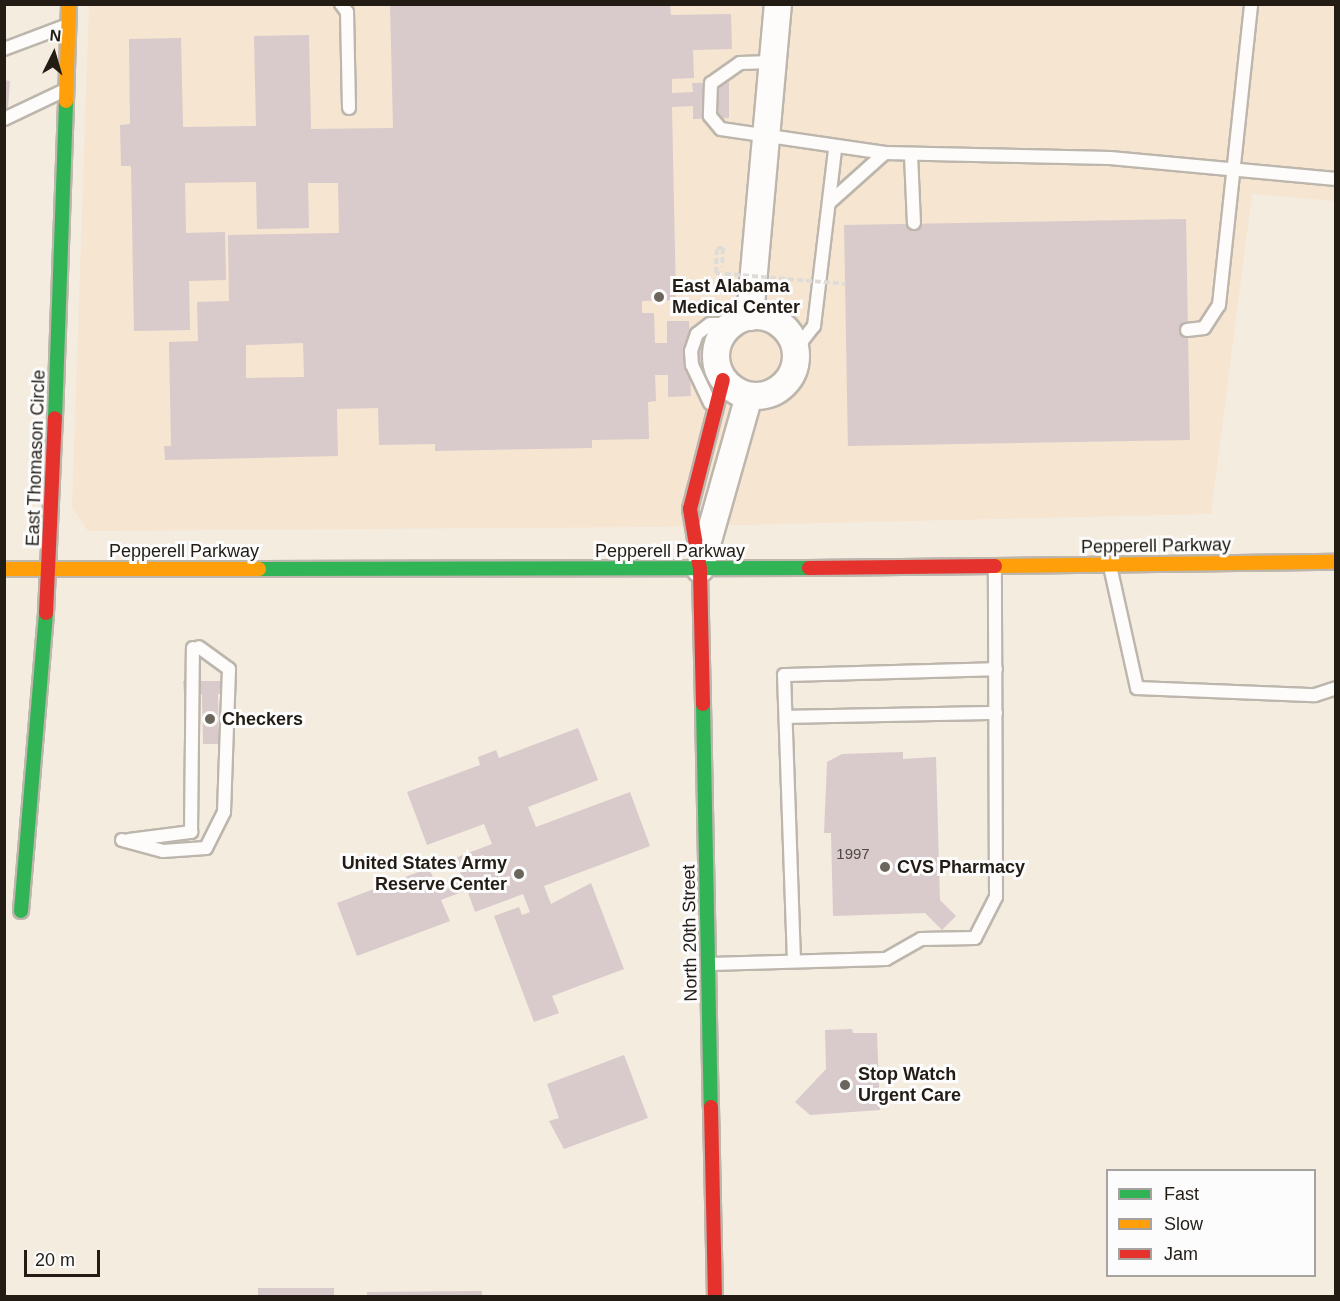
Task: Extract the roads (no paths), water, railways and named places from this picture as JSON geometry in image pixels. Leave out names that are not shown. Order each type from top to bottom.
[{"type":"street","name":"East Thomason Circle","points":[[21,911],[50,569],[69,4]]},
{"type":"street","points":[[741,320],[779,324],[795,350],[796,362],[784,385],[749,396],[723,380],[715,356],[741,320],[766,137],[778,4]]},
{"type":"street","name":"North 20th Street","points":[[715,1296],[700,569],[690,509],[712,407],[723,380]]},
{"type":"street","points":[[700,569],[749,396]]},
{"type":"street","name":"Pepperell Parkway","points":[[4,569],[700,569],[1335,562]]},
{"type":"lane","points":[[342,4],[347,12],[349,108]]},
{"type":"lane","points":[[1187,330],[1204,328],[1219,306],[1251,4]]},
{"type":"lane","points":[[4,49],[68,24]]},
{"type":"lane","points":[[772,62],[740,63],[721,71],[709,98],[710,116],[721,129],[835,149],[911,155],[1110,158],[1335,179]]},
{"type":"lane","points":[[4,119],[66,89]]},
{"type":"lane","points":[[795,350],[814,326],[835,149]]},
{"type":"lane","points":[[829,203],[885,153]]},
{"type":"lane","points":[[911,155],[914,223]]},
{"type":"lane","points":[[712,407],[692,365],[691,351],[697,334],[710,324],[741,320]]},
{"type":"lane","points":[[1110,565],[1137,688],[1316,695],[1335,688]]},
{"type":"lane","points":[[709,964],[886,959],[921,939],[975,938],[996,897],[995,566]]},
{"type":"lane","points":[[196,647],[229,669],[224,812],[206,848],[163,851],[122,840],[190,832],[196,647]]},
{"type":"lane","points":[[794,961],[784,675],[996,669]]},
{"type":"lane","points":[[786,717],[996,713]]},
{"type":"lane","points":[[4,912],[21,911]]},
{"type":"place","name":"East Alabama Medical Center","points":[[659,297]]},
{"type":"place","name":"Checkers","points":[[210,719]]},
{"type":"place","name":"CVS Pharmacy","points":[[885,867]]},
{"type":"place","name":"United States Army Reserve Center","points":[[519,874]]},
{"type":"place","name":"Stop Watch Urgent Care","points":[[845,1085]]}]
